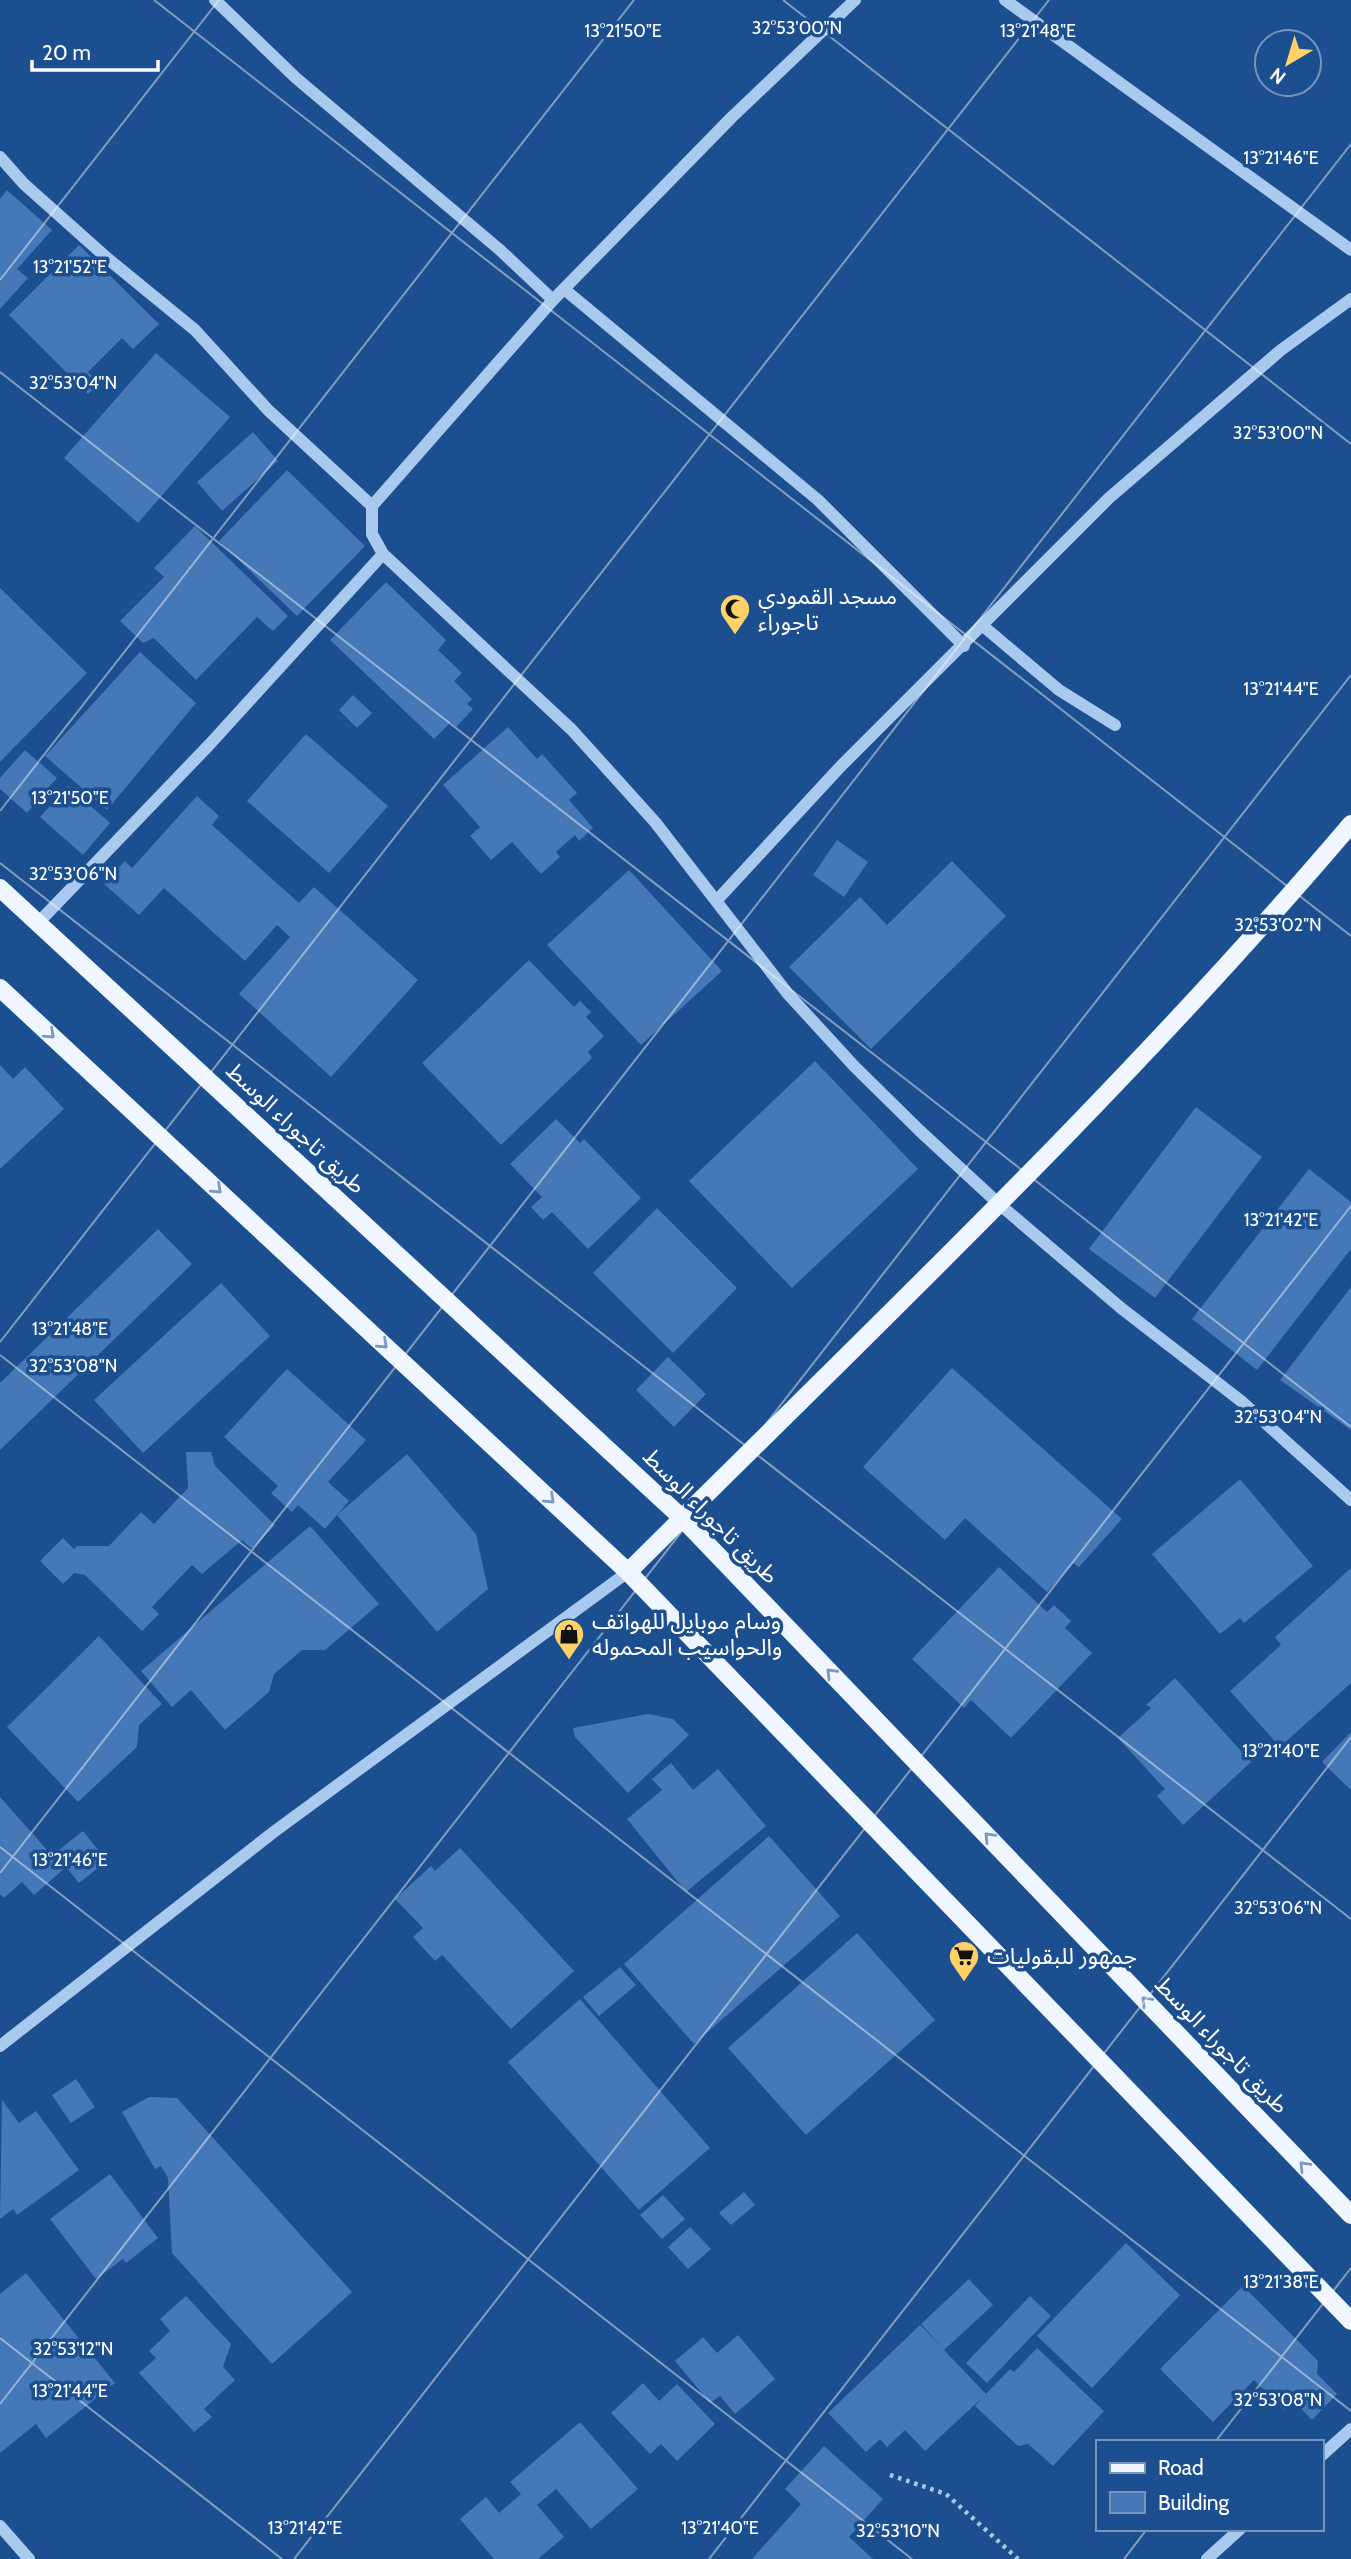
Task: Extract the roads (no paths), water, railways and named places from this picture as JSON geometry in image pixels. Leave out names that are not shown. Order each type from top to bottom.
[{"type":"main road","points":[[628,1572],[999,1204],[1218,978],[1351,824]]},
{"type":"main road","name":"طريق تاجوراء الوسط","points":[[0,888],[682,1518],[1351,2215]]},
{"type":"main road","points":[[0,988],[628,1572],[1351,2321]]},
{"type":"street","points":[[215,0],[296,78],[500,250],[553,300]]},
{"type":"street","points":[[855,0],[732,117],[553,300],[372,506],[372,534],[383,554],[572,730],[655,822],[718,899],[788,994],[853,1066],[999,1204],[1121,1308],[1241,1401],[1349,1494]]},
{"type":"street","points":[[1012,2],[1351,250]]},
{"type":"street","points":[[0,158],[24,184],[107,258],[195,330],[268,410],[372,506]]},
{"type":"street","points":[[564,289],[818,500],[964,646]]},
{"type":"street","points":[[718,899],[841,766],[964,646],[1109,498],[1281,350],[1351,299]]},
{"type":"street","points":[[38,923],[209,745],[383,554]]},
{"type":"street","points":[[983,626],[1059,690],[1115,725]]},
{"type":"street","points":[[0,2046],[275,1831],[628,1572]]},
{"type":"street","points":[[1323,2454],[1351,2429]]},
{"type":"street","points":[[0,2526],[29,2559]]},
{"type":"street","points":[[1207,2559],[1238,2531]]},
{"type":"place","name":"مسجد القمودي تاجوراء","points":[[735,636]]},
{"type":"place","name":"وسام موبايل للهواتف والحواسيب المحموله","points":[[569,1661]]},
{"type":"place","name":"جمهور للبقوليات","points":[[964,1983]]}]
